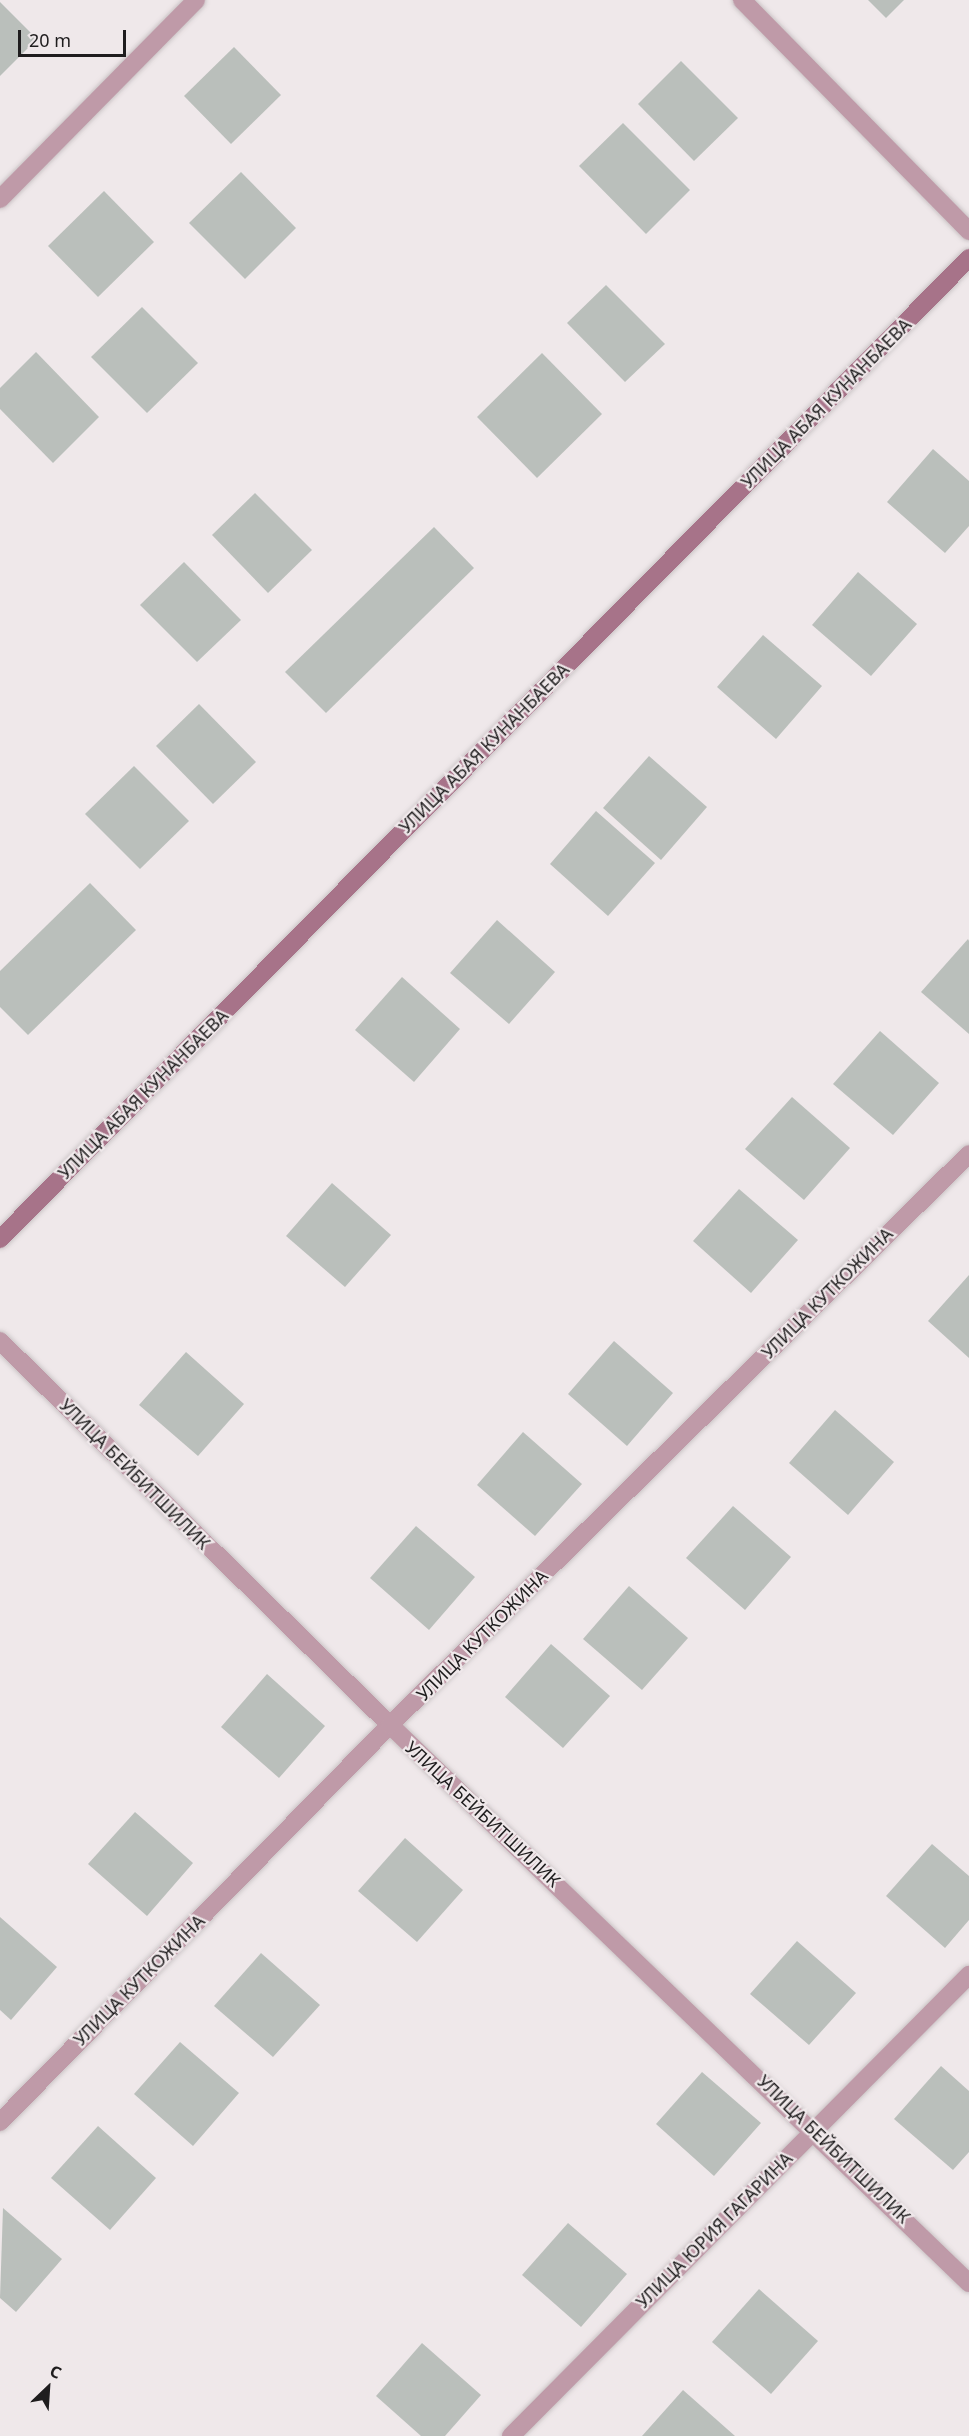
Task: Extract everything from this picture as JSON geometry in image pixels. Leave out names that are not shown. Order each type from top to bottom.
[{"type":"street","points":[[0,199],[196,0]]},
{"type":"street","points":[[742,0],[969,231]]},
{"type":"street","name":"УЛИЦА АБАЯ КУНАНБАЕВА","points":[[0,1239],[969,258]]},
{"type":"street","name":"УЛИЦА КУТКОЖИНА","points":[[0,2122],[390,1725],[969,1154]]},
{"type":"street","name":"УЛИЦА БЕЙБИТШИЛИК","points":[[0,1341],[390,1725],[814,2128],[969,2283]]},
{"type":"street","name":"УЛИЦА ЮРИЯ ГАГАРИНА","points":[[511,2436],[814,2128],[969,1975]]},
{"type":"building","points":[[868,0],[904,0],[886,18]]},
{"type":"building","points":[[0,2],[37,39],[0,76]]},
{"type":"building","points":[[234,47],[281,95],[231,144],[184,96]]},
{"type":"building","points":[[681,61],[738,118],[694,161],[638,104]]},
{"type":"building","points":[[623,123],[690,190],[646,234],[579,166]]},
{"type":"building","points":[[241,172],[296,228],[245,279],[189,223]]},
{"type":"building","points":[[104,191],[154,242],[98,297],[48,246]]},
{"type":"building","points":[[606,285],[665,344],[625,382],[567,323]]},
{"type":"building","points":[[142,307],[198,363],[147,413],[91,357]]},
{"type":"building","points":[[36,352],[99,417],[53,463],[0,409],[0,388]]},
{"type":"building","points":[[542,353],[602,414],[537,478],[477,417]]},
{"type":"building","points":[[933,449],[969,481],[969,526],[945,553],[887,502]]},
{"type":"building","points":[[255,493],[312,550],[268,593],[212,535]]},
{"type":"building","points":[[434,527],[474,568],[326,713],[285,672]]},
{"type":"building","points":[[184,562],[241,620],[197,662],[140,605]]},
{"type":"building","points":[[858,572],[917,624],[871,676],[812,625]]},
{"type":"building","points":[[763,635],[822,686],[776,739],[717,687]]},
{"type":"building","points":[[199,704],[256,762],[213,804],[156,746]]},
{"type":"building","points":[[649,756],[707,807],[661,860],[603,808]]},
{"type":"building","points":[[134,766],[189,821],[140,869],[85,814]]},
{"type":"building","points":[[596,811],[655,863],[608,916],[550,864]]},
{"type":"building","points":[[90,883],[136,930],[28,1035],[0,1007],[0,971]]},
{"type":"building","points":[[497,920],[555,972],[509,1024],[450,973]]},
{"type":"building","points":[[968,939],[969,941],[969,1034],[921,992]]},
{"type":"building","points":[[402,977],[460,1029],[414,1082],[355,1030]]},
{"type":"building","points":[[880,1031],[939,1083],[893,1135],[833,1084]]},
{"type":"building","points":[[792,1097],[850,1148],[804,1200],[745,1149]]},
{"type":"building","points":[[332,1183],[391,1235],[345,1287],[286,1236]]},
{"type":"building","points":[[739,1189],[798,1240],[751,1293],[693,1241]]},
{"type":"building","points":[[969,1275],[969,1358],[928,1321]]},
{"type":"building","points":[[614,1341],[673,1393],[627,1446],[568,1394]]},
{"type":"building","points":[[186,1352],[244,1404],[198,1456],[139,1405]]},
{"type":"building","points":[[835,1410],[894,1462],[848,1515],[789,1463]]},
{"type":"building","points":[[523,1432],[582,1484],[535,1536],[477,1485]]},
{"type":"building","points":[[733,1506],[791,1557],[745,1610],[686,1558]]},
{"type":"building","points":[[416,1526],[475,1577],[429,1630],[370,1578]]},
{"type":"building","points":[[629,1586],[688,1638],[642,1690],[583,1639]]},
{"type":"building","points":[[551,1644],[610,1696],[563,1748],[505,1697]]},
{"type":"building","points":[[267,1674],[325,1726],[279,1778],[221,1727]]},
{"type":"building","points":[[135,1812],[193,1863],[147,1916],[88,1864]]},
{"type":"building","points":[[405,1838],[463,1890],[417,1942],[358,1891]]},
{"type":"building","points":[[932,1844],[969,1876],[969,1920],[945,1948],[886,1896]]},
{"type":"building","points":[[0,1917],[57,1967],[11,2020],[0,2010]]},
{"type":"building","points":[[797,1941],[856,1993],[809,2045],[750,1994]]},
{"type":"building","points":[[261,1953],[320,2005],[273,2057],[214,2006]]},
{"type":"building","points":[[180,2042],[239,2093],[193,2146],[134,2094]]},
{"type":"building","points":[[941,2066],[969,2091],[969,2152],[953,2170],[894,2119]]},
{"type":"building","points":[[702,2072],[761,2123],[714,2176],[656,2124]]},
{"type":"building","points":[[98,2126],[156,2178],[110,2230],[51,2178]]},
{"type":"building","points":[[3,2208],[62,2259],[16,2312],[0,2298]]},
{"type":"building","points":[[568,2223],[627,2274],[581,2327],[522,2275]]},
{"type":"building","points":[[759,2289],[818,2341],[771,2394],[712,2342]]},
{"type":"building","points":[[422,2343],[481,2395],[445,2436],[421,2436],[376,2396]]},
{"type":"building","points":[[683,2390],[735,2436],[642,2436]]}]
